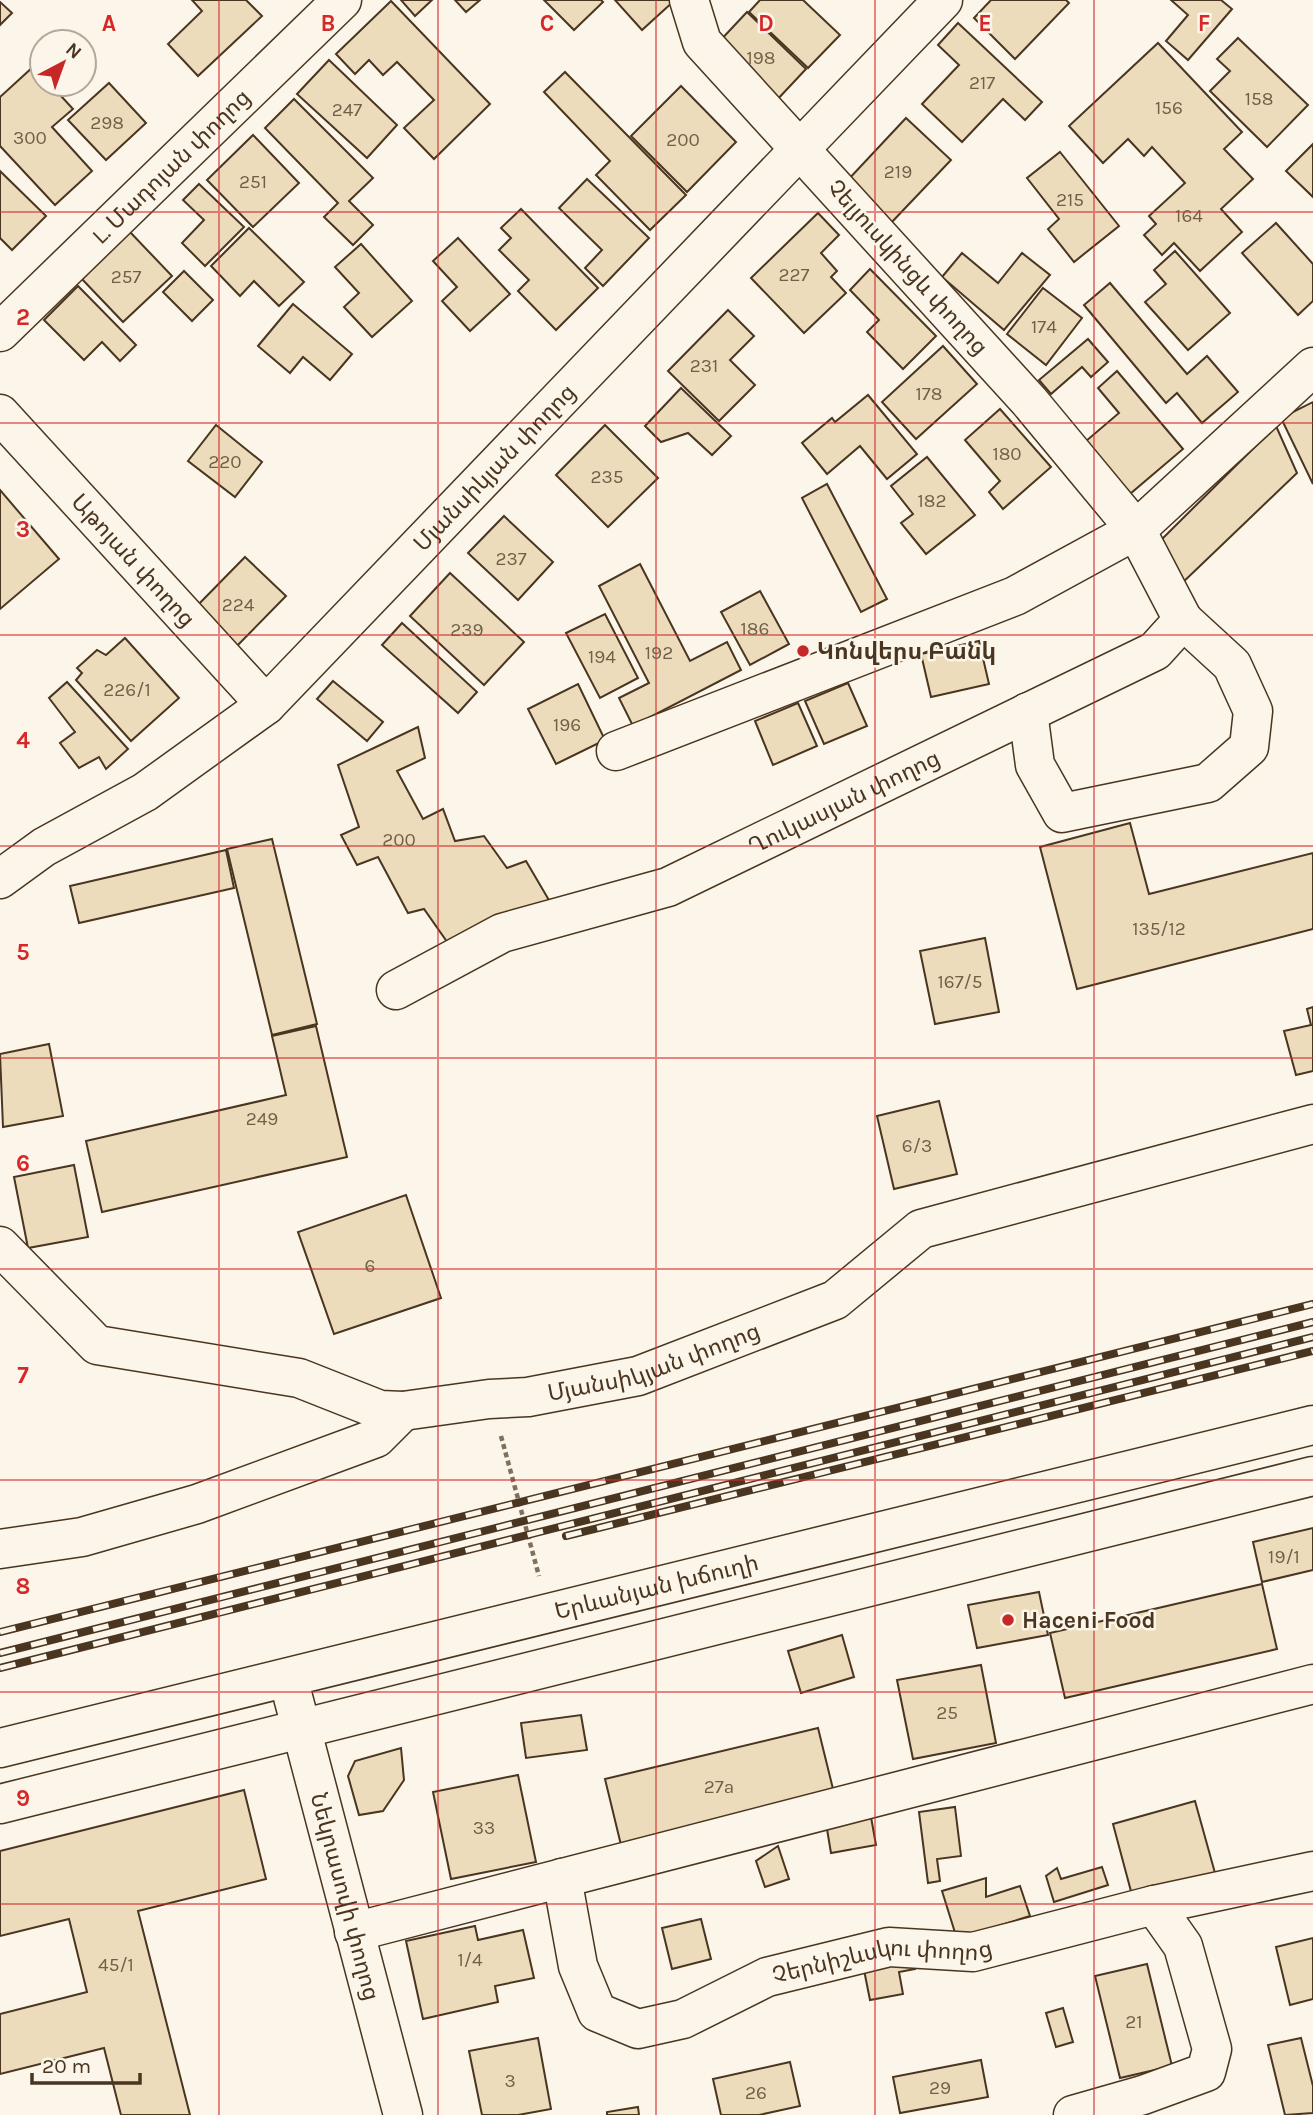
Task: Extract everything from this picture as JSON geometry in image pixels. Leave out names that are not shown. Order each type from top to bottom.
[{"type":"main road","name":"L. Մադոյան փողոց","points":[[0,332],[342,0]]},
{"type":"main road","name":"Չելյուսկինցև փողոց","points":[[689,0],[702,42],[1028,401],[1136,530]]},
{"type":"main road","name":"Մյանսիկյան փողոց","points":[[0,879],[44,848],[145,792],[266,705],[799,146],[943,0]]},
{"type":"main road","points":[[616,751],[1015,596],[1136,530],[1313,367]]},
{"type":"main road","name":"Աթոյան փողոց","points":[[0,414],[266,705]]},
{"type":"main road","points":[[1028,712],[1035,765],[1062,813],[1208,783],[1249,747],[1253,711],[1232,665],[1183,620],[1136,530]]},
{"type":"main road","name":"Ղուկասյան փողոց","points":[[396,990],[502,933],[668,887],[1155,651],[1183,620]]},
{"type":"main road","name":"Մյանսիկյան փողոց","points":[[0,1246],[97,1345],[299,1378],[380,1410],[403,1411],[489,1398],[528,1397],[638,1376],[835,1300],[921,1229],[1313,1125]]},
{"type":"main road","points":[[0,1549],[82,1538],[197,1504],[376,1438],[403,1411]]},
{"type":"main road","name":"Երևանյան խճուղի","points":[[0,1748],[1313,1425]]},
{"type":"main road","points":[[0,1804],[1313,1476]]},
{"type":"main road","name":"Նեկրասովի փողոց","points":[[288,1678],[402,2115]]},
{"type":"main road","points":[[354,1932],[1313,1684]]},
{"type":"main road","name":"Չերնիշևսկու փողոց","points":[[562,1878],[578,1966],[597,2012],[638,2029],[683,2019],[767,1977],[889,1947],[973,1952],[1154,1905],[1313,1871]]},
{"type":"main road","points":[[1073,2115],[1143,2095],[1206,2071],[1212,2049],[1183,1946],[1154,1905]]},
{"type":"path","points":[[489,1398],[511,1463],[548,1612]]},
{"type":"building","points":[[192,0],[246,0],[262,16],[198,76],[168,44],[202,11]]},
{"type":"building","points":[[401,0],[432,0],[415,16]]},
{"type":"building","points":[[455,0],[480,0],[466,12]]},
{"type":"building","points":[[544,0],[601,0],[603,2],[574,30]]},
{"type":"building","points":[[615,0],[675,0],[642,30]]},
{"type":"building","points":[[760,0],[803,0],[840,35],[808,68],[749,12]]},
{"type":"building","points":[[991,0],[1066,0],[1069,3],[1015,59],[974,18]]},
{"type":"building","points":[[1171,0],[1221,0],[1232,9],[1188,60],[1166,41],[1188,15]]},
{"type":"building","points":[[391,1],[490,104],[434,159],[404,128],[434,100],[397,62],[383,75],[369,60],[355,74],[336,54]]},
{"type":"building","points":[[0,2],[12,13],[0,25]]},
{"type":"building","points":[[747,12],[806,69],[775,102],[716,45]]},
{"type":"building","points":[[958,23],[1042,102],[1025,120],[1003,99],[962,142],[922,104],[959,65],[938,45]]},
{"type":"building","points":[[1238,38],[1308,105],[1267,147],[1210,91],[1230,71],[1217,59]]},
{"type":"building","points":[[1158,43],[1242,132],[1224,149],[1253,179],[1221,209],[1242,232],[1200,271],[1174,243],[1162,255],[1144,235],[1156,224],[1149,216],[1185,183],[1152,147],[1144,156],[1128,139],[1103,163],[1069,126]]},
{"type":"building","points":[[329,60],[397,125],[367,158],[297,94]]},
{"type":"building","points":[[28,71],[28,98],[63,98],[73,109],[52,127],[92,171],[55,205],[0,146],[0,97]]},
{"type":"building","points":[[565,72],[686,195],[650,230],[596,175],[610,161],[544,92]]},
{"type":"building","points":[[109,83],[146,123],[106,160],[68,120],[92,98],[98,98],[98,93]]},
{"type":"building","points":[[681,86],[736,142],[687,192],[631,136]]},
{"type":"building","points":[[294,99],[373,178],[349,201],[373,225],[353,245],[324,217],[338,203],[265,128]]},
{"type":"building","points":[[906,118],[951,160],[890,224],[846,182]]},
{"type":"building","points":[[253,135],[299,183],[253,227],[207,180]]},
{"type":"building","points":[[1313,144],[1313,197],[1286,171]]},
{"type":"building","points":[[1060,152],[1119,226],[1074,262],[1048,229],[1059,219],[1027,178]]},
{"type":"building","points":[[0,171],[46,216],[12,250],[0,238]]},
{"type":"building","points":[[587,179],[649,238],[603,286],[585,268],[602,250],[559,208]]},
{"type":"building","points":[[199,184],[244,227],[205,266],[182,243],[204,220],[183,200]]},
{"type":"building","points":[[521,209],[598,288],[556,330],[518,291],[529,280],[499,250],[511,238],[501,228]]},
{"type":"building","points":[[818,213],[839,235],[821,253],[837,271],[831,277],[846,293],[804,333],[751,278]]},
{"type":"building","points":[[1276,223],[1313,264],[1313,301],[1298,315],[1242,253]]},
{"type":"building","points":[[249,228],[304,282],[279,306],[254,281],[240,296],[211,266]]},
{"type":"building","points":[[129,231],[172,276],[123,322],[80,277]]},
{"type":"building","points":[[458,238],[510,294],[470,331],[442,301],[457,287],[433,261]]},
{"type":"building","points":[[361,244],[412,301],[372,337],[344,307],[359,293],[335,267]]},
{"type":"building","points":[[1175,251],[1230,313],[1188,350],[1145,302],[1166,284],[1154,270]]},
{"type":"building","points":[[962,253],[998,283],[1022,253],[1050,275],[1004,330],[942,277]]},
{"type":"building","points":[[870,269],[936,336],[903,369],[867,332],[879,320],[850,290]]},
{"type":"building","points":[[184,271],[213,300],[192,321],[163,292]]},
{"type":"building","points":[[1110,283],[1187,374],[1207,356],[1238,392],[1202,423],[1177,393],[1166,403],[1084,305]]},
{"type":"building","points":[[78,286],[136,345],[120,361],[102,342],[84,360],[44,320]]},
{"type":"building","points":[[1043,288],[1082,318],[1046,365],[1007,334]]},
{"type":"building","points":[[293,304],[352,354],[330,380],[303,357],[290,373],[258,346]]},
{"type":"building","points":[[728,310],[754,336],[730,360],[755,385],[719,421],[668,371]]},
{"type":"building","points":[[1088,339],[1108,362],[1091,377],[1082,367],[1051,394],[1039,380]]},
{"type":"building","points":[[943,346],[977,384],[916,439],[882,402]]},
{"type":"building","points":[[1117,371],[1183,449],[1124,499],[1079,447],[1119,413],[1098,388]]},
{"type":"building","points":[[681,388],[731,436],[712,455],[688,433],[661,442],[645,426]]},
{"type":"building","points":[[868,395],[917,454],[887,479],[860,446],[827,474],[802,443],[832,418],[835,422]]},
{"type":"building","points":[[1313,402],[1313,484],[1281,418]]},
{"type":"building","points":[[1000,409],[1051,467],[1003,509],[989,492],[1000,481],[965,440]]},
{"type":"building","points":[[216,425],[262,462],[235,497],[188,461]]},
{"type":"building","points":[[605,425],[658,478],[608,527],[556,475]]},
{"type":"building","points":[[1276,426],[1297,473],[1178,587],[1160,541]]},
{"type":"building","points":[[927,457],[975,515],[926,554],[901,523],[913,514],[891,486]]},
{"type":"building","points":[[827,484],[887,599],[861,612],[802,498]]},
{"type":"building","points":[[0,490],[59,559],[0,609]]},
{"type":"building","points":[[504,516],[553,562],[518,600],[468,553]]},
{"type":"building","points":[[245,557],[286,596],[232,651],[191,612]]},
{"type":"building","points":[[640,564],[690,661],[727,642],[741,670],[633,726],[619,698],[649,683],[599,586]]},
{"type":"building","points":[[450,573],[524,642],[484,685],[410,616]]},
{"type":"building","points":[[760,591],[789,644],[750,665],[721,612]]},
{"type":"building","points":[[605,614],[638,678],[600,698],[566,633]]},
{"type":"building","points":[[402,623],[477,692],[458,713],[382,645]]},
{"type":"building","points":[[125,638],[179,698],[131,741],[76,680],[82,673],[77,668],[97,650],[106,655]]},
{"type":"building","points":[[979,641],[989,684],[931,697],[921,654]]},
{"type":"building","points":[[333,681],[383,722],[367,741],[317,699]]},
{"type":"building","points":[[67,682],[128,749],[106,769],[99,757],[79,768],[60,743],[75,732],[49,698]]},
{"type":"building","points":[[848,683],[867,726],[824,744],[805,701]]},
{"type":"building","points":[[578,684],[605,740],[556,764],[528,709]]},
{"type":"building","points":[[798,703],[817,746],[773,765],[755,721]]},
{"type":"building","points":[[418,727],[425,758],[397,771],[423,819],[443,809],[455,841],[484,836],[507,868],[526,861],[553,907],[450,946],[424,909],[408,913],[378,857],[357,865],[341,835],[359,827],[338,765]]},
{"type":"building","points":[[1130,823],[1149,894],[1313,853],[1313,929],[1077,989],[1040,847]]},
{"type":"building","points":[[272,839],[317,1024],[272,1035],[227,849]]},
{"type":"building","points":[[226,850],[234,888],[79,923],[70,886]]},
{"type":"building","points":[[985,938],[999,1012],[935,1024],[920,951]]},
{"type":"building","points":[[1313,1007],[1313,1071],[1296,1075],[1284,1031],[1311,1025],[1307,1009]]},
{"type":"building","points":[[316,1026],[347,1157],[102,1212],[86,1141],[286,1095],[272,1036]]},
{"type":"building","points":[[49,1044],[63,1116],[3,1127],[0,1054]]},
{"type":"building","points":[[939,1101],[957,1174],[894,1189],[877,1116]]},
{"type":"building","points":[[74,1165],[88,1237],[28,1248],[14,1177]]},
{"type":"building","points":[[406,1195],[441,1298],[334,1334],[298,1232]]},
{"type":"building","points":[[1313,1528],[1313,1570],[1262,1582],[1253,1542]]},
{"type":"building","points":[[1262,1584],[1277,1649],[1065,1698],[1050,1633]]},
{"type":"building","name":"Haceni Food","points":[[1039,1592],[1048,1635],[977,1648],[968,1605]]},
{"type":"building","points":[[842,1635],[854,1677],[801,1693],[788,1651]]},
{"type":"building","points":[[981,1665],[996,1743],[913,1759],[897,1680]]},
{"type":"building","points":[[581,1715],[587,1750],[526,1758],[521,1723]]},
{"type":"building","points":[[818,1728],[834,1793],[621,1845],[605,1779]]},
{"type":"building","points":[[401,1748],[404,1780],[383,1811],[359,1815],[348,1776],[355,1761]]},
{"type":"building","points":[[518,1775],[536,1862],[451,1879],[433,1792]]},
{"type":"building","points":[[244,1790],[266,1879],[138,1911],[190,2115],[121,2115],[104,2048],[0,2074],[0,2014],[87,1992],[69,1919],[0,1936],[0,1851]]},
{"type":"building","points":[[1195,1801],[1215,1873],[1132,1895],[1113,1824]]},
{"type":"building","points":[[955,1807],[961,1856],[937,1859],[940,1881],[928,1883],[919,1812]]},
{"type":"building","points":[[871,1817],[876,1845],[831,1853],[826,1823]]},
{"type":"building","points":[[778,1846],[789,1879],[765,1887],[756,1861]]},
{"type":"building","points":[[1102,1867],[1108,1885],[1054,1902],[1046,1876],[1057,1868],[1061,1879]]},
{"type":"building","points":[[986,1878],[986,1897],[1020,1886],[1030,1916],[957,1939],[942,1891]]},
{"type":"building","points":[[701,1919],[711,1959],[672,1969],[662,1928]]},
{"type":"building","points":[[475,1926],[478,1940],[523,1930],[534,1978],[495,1986],[498,2002],[423,2019],[406,1941]]},
{"type":"building","points":[[1313,1938],[1313,1999],[1290,2005],[1276,1947]]},
{"type":"building","points":[[913,1962],[915,1969],[899,1972],[903,1994],[870,2000],[864,1970]]},
{"type":"building","points":[[1147,1964],[1172,2066],[1120,2078],[1095,1976]]},
{"type":"building","points":[[1063,2008],[1073,2042],[1056,2047],[1046,2013]]},
{"type":"building","points":[[538,2038],[551,2109],[518,2115],[482,2115],[469,2051]]},
{"type":"building","points":[[1301,2038],[1313,2086],[1313,2113],[1285,2115],[1268,2045]]},
{"type":"building","points":[[981,2060],[988,2097],[900,2113],[893,2077]]},
{"type":"building","points":[[790,2062],[800,2106],[759,2115],[721,2115],[713,2079]]},
{"type":"building","points":[[638,2107],[639,2115],[607,2115],[607,2112]]},
{"type":"railway","points":[[0,1632],[1313,1304]]},
{"type":"railway","points":[[0,1653],[1313,1322]]},
{"type":"railway","points":[[0,1668],[1313,1337]]},
{"type":"railway","points":[[566,1536],[1313,1351]]},
{"type":"place","name":"Կոնվերս Բանկ","points":[[803,651]]},
{"type":"place","name":"Haceni Food","points":[[1008,1620]]}]
